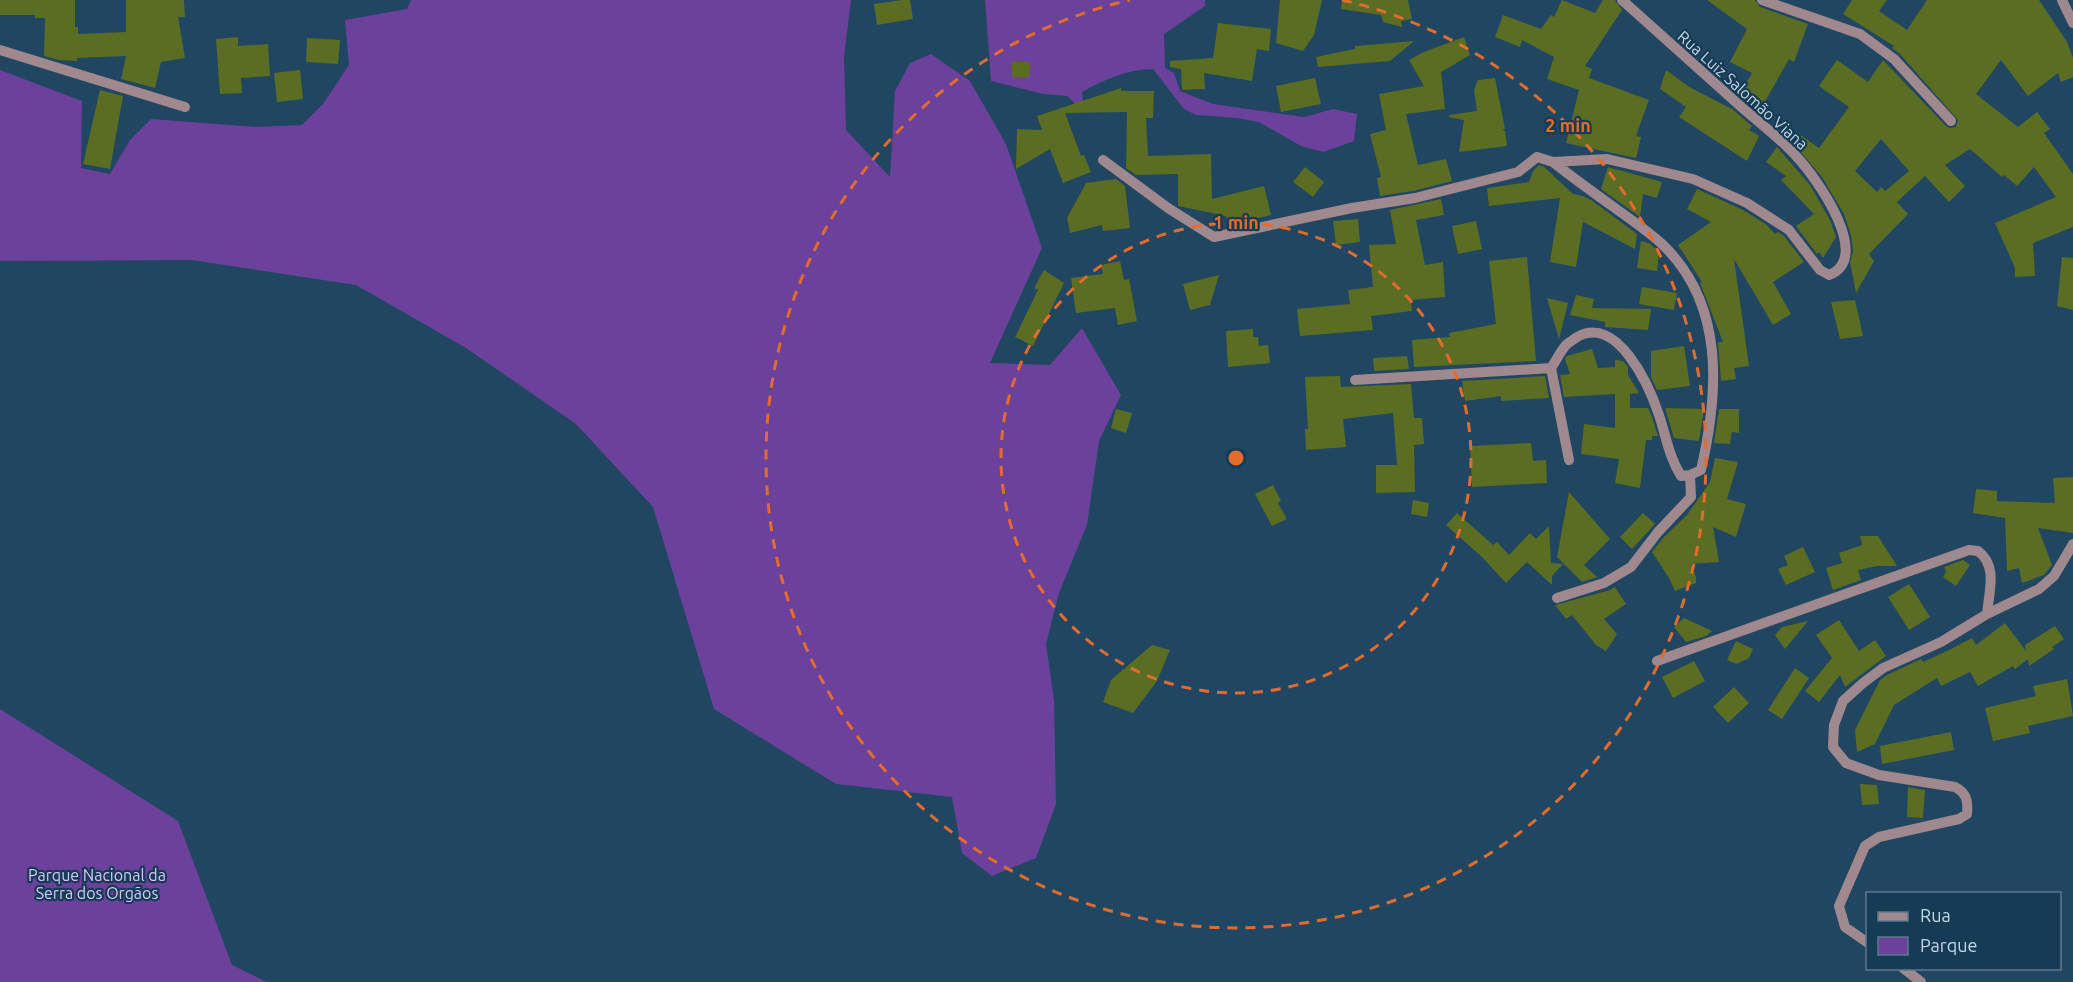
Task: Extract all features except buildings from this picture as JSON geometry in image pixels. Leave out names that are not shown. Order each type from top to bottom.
[{"type":"street","name":"Rua Luiz Salomão Viana","points":[[1553,162],[1607,159],[1693,179],[1747,204],[1789,230],[1820,270],[1829,275],[1839,271],[1846,259],[1846,245],[1826,195],[1796,156],[1622,0]]},
{"type":"street","points":[[1762,0],[1860,34],[1894,59],[1951,121]]},
{"type":"street","points":[[2062,0],[2073,22]]},
{"type":"street","points":[[0,50],[185,107]]},
{"type":"street","points":[[1103,159],[1168,208],[1214,237],[1352,208],[1415,198],[1518,172],[1537,157],[1553,162],[1662,243],[1686,271],[1701,302],[1713,348],[1714,390],[1701,470],[1690,476],[1681,476],[1675,466],[1658,413],[1636,367],[1617,341],[1606,334],[1587,331],[1567,344],[1551,368],[1569,460]]},
{"type":"street","points":[[1354,380],[1551,368]]},
{"type":"street","points":[[1557,598],[1604,583],[1631,567],[1658,532],[1691,497],[1690,476]]},
{"type":"street","points":[[1866,942],[1845,927],[1839,906],[1865,846],[1879,837],[1959,819],[1967,814],[1968,803],[1964,791],[1955,787],[1879,775],[1846,763],[1833,747],[1834,725],[1843,701],[1883,668],[1941,642],[1987,614],[2039,589],[2054,576],[2073,544]]},
{"type":"street","points":[[1657,661],[1969,550],[1978,551],[1989,563],[1991,578],[1987,614]]},
{"type":"street","points":[[1903,970],[1921,982]]},
{"type":"green space","points":[[411,0],[851,0],[844,57],[846,130],[890,177],[895,91],[910,63],[931,54],[970,81],[1006,144],[1042,248],[990,363],[1050,365],[1082,328],[1121,395],[1099,441],[1087,525],[1059,593],[1046,644],[1054,700],[1056,804],[1036,858],[992,876],[962,853],[952,797],[836,784],[714,709],[653,507],[576,424],[466,348],[356,285],[192,260],[0,261],[0,70],[82,101],[81,168],[110,174],[130,140],[151,119],[256,127],[302,125],[323,104],[349,65],[345,20],[407,9]]},
{"type":"green space","points":[[985,0],[1205,0],[1205,6],[1164,34],[1165,68],[1174,73],[1180,91],[1213,104],[1304,117],[1333,109],[1357,114],[1354,141],[1323,152],[1301,146],[1259,122],[1196,115],[1184,109],[1153,69],[1116,76],[1082,92],[1084,112],[1067,96],[1043,94],[991,81]]},
{"type":"green space","name":"Parque Nacional da Serra dos Orgãos","points":[[0,709],[178,821],[232,965],[267,982],[0,982]]}]
